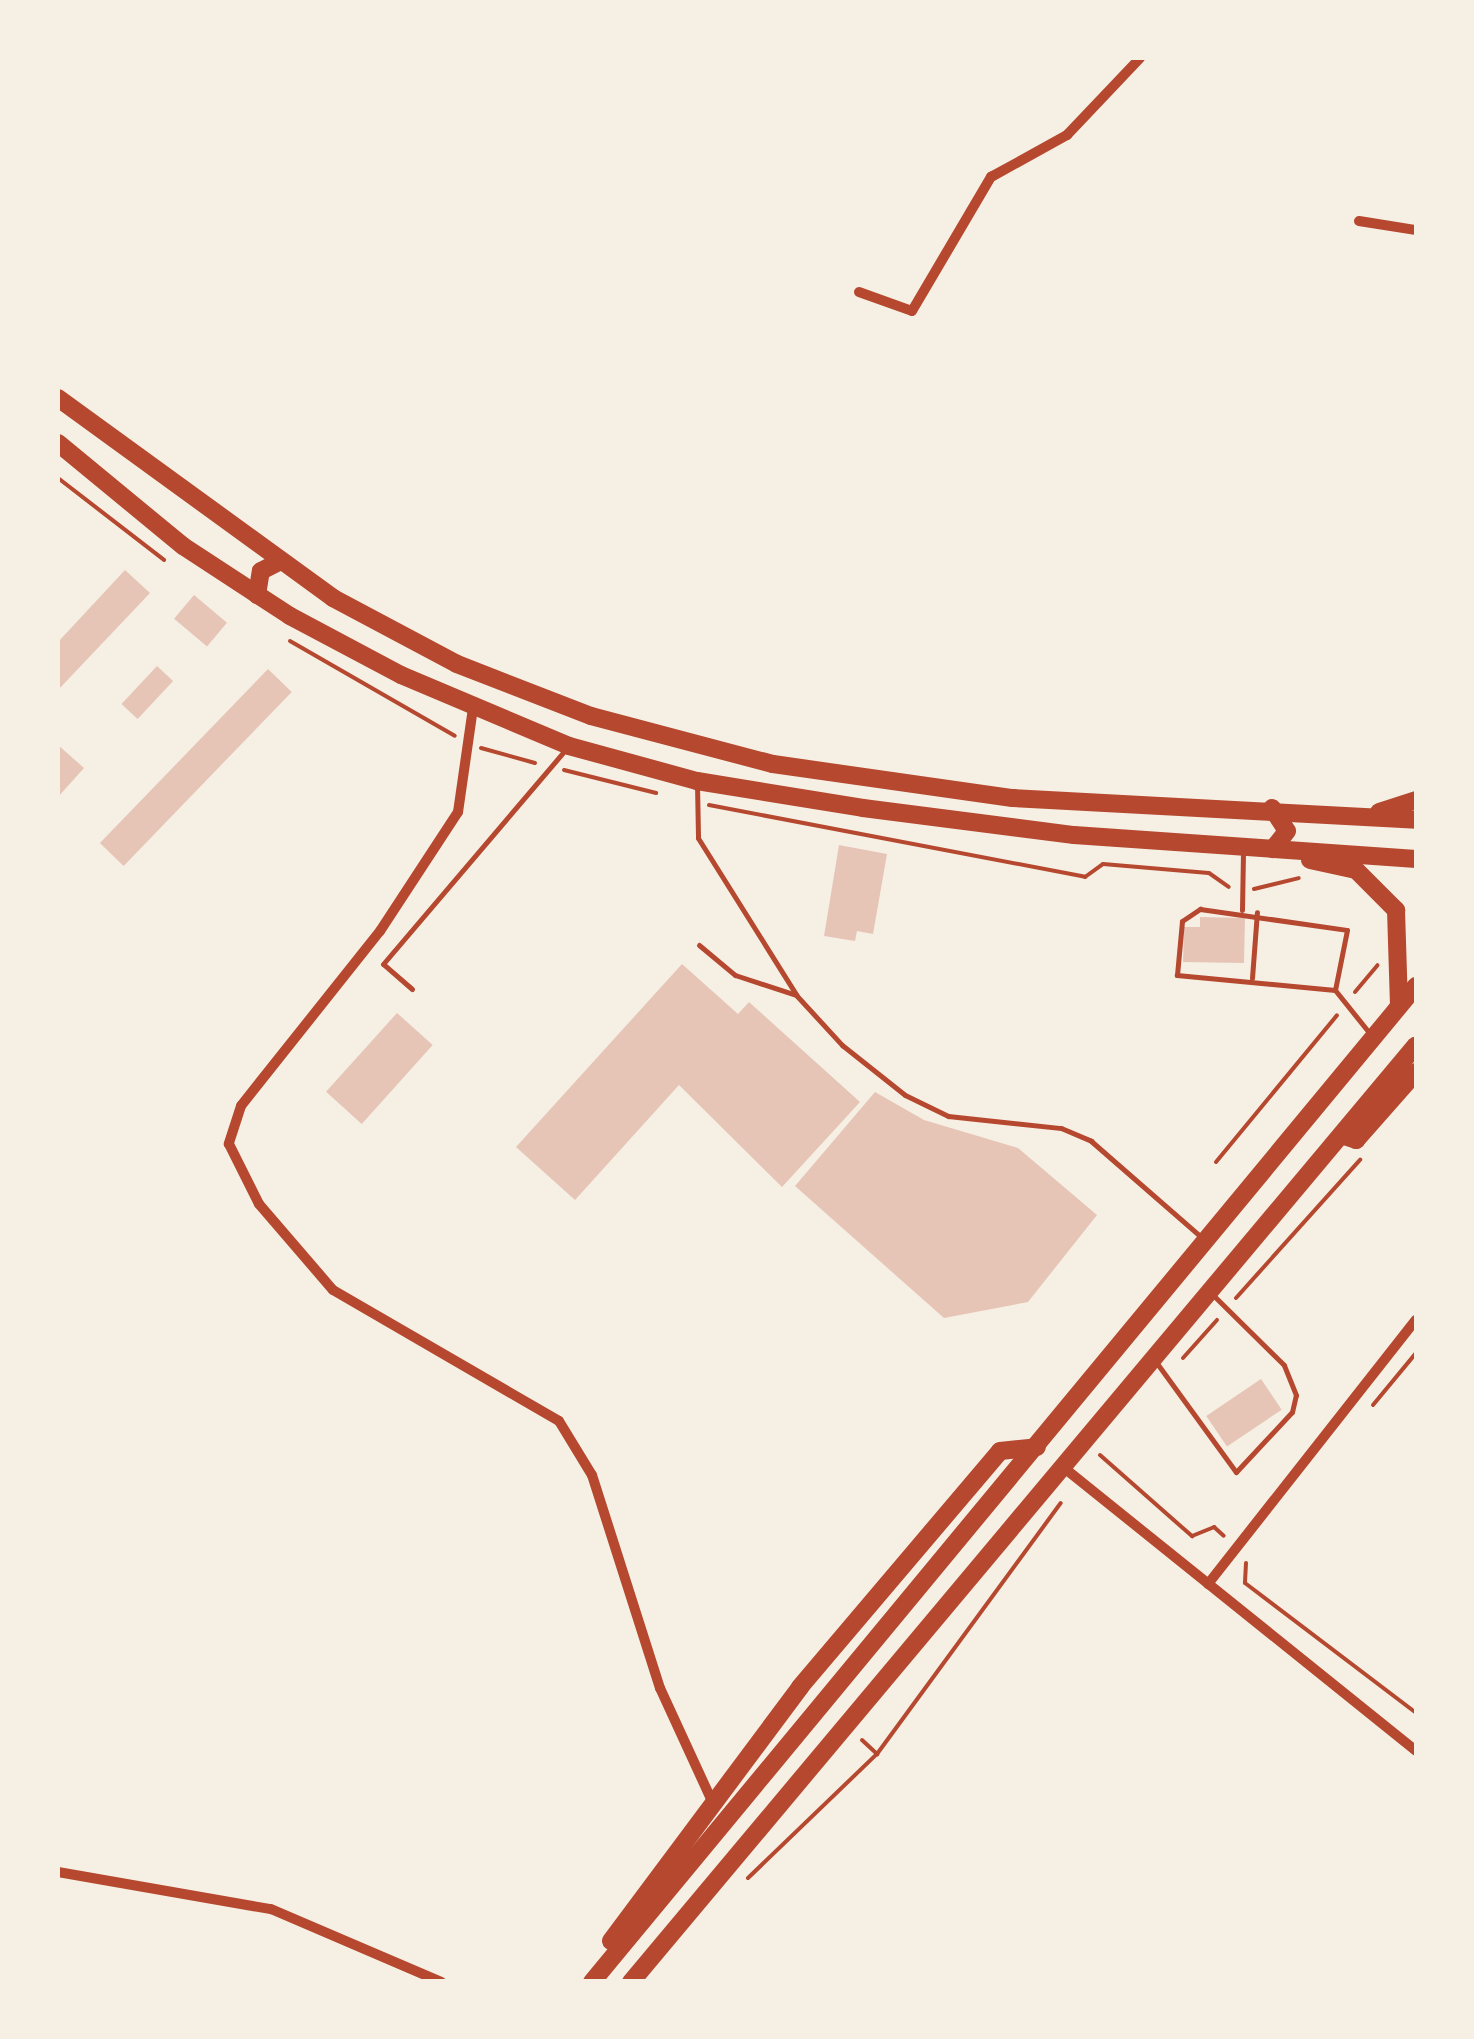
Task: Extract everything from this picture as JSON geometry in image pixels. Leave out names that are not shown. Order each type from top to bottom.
[{"type":"main road","points":[[58,398],[279,562],[526,695],[689,744],[1013,798],[1272,808],[1416,820]]},
{"type":"main road","points":[[58,443],[257,595],[473,708],[569,746],[697,781],[1074,835],[1416,859]]},
{"type":"main road","points":[[257,595],[262,571],[279,562]]},
{"type":"main road","points":[[1352,815],[1416,800]]},
{"type":"main road","points":[[1272,808],[1287,831],[1273,849]]},
{"type":"main road","points":[[1273,849],[1356,870],[1388,898],[1404,940],[1407,1008]]},
{"type":"main road","points":[[592,1982],[1374,1039],[1407,1008],[1416,986]]},
{"type":"main road","points":[[631,1982],[1344,1136],[1416,1045]]},
{"type":"main road","points":[[1344,1136],[1356,1140],[1416,1072]]},
{"type":"main road","points":[[583,1982],[711,1799],[1000,1450],[1037,1446]]},
{"type":"street","points":[[860,292],[912,310],[991,177],[1068,136],[1140,58]]},
{"type":"street","points":[[1359,221],[1416,230]]},
{"type":"street","points":[[473,708],[458,812],[380,931],[240,1106],[229,1144],[259,1204],[333,1290],[559,1421],[592,1476],[660,1688],[711,1799]]},
{"type":"street","points":[[1208,1584],[1416,1320]]},
{"type":"street","points":[[1062,1467],[1416,1751]]},
{"type":"street","points":[[58,1872],[271,1909],[441,1982]]},
{"type":"lane","points":[[412,988],[382,964],[569,746]]},
{"type":"lane","points":[[697,781],[698,838],[797,996],[904,1096],[948,1116],[1061,1128],[1091,1141],[1207,1243]]},
{"type":"lane","points":[[1242,910],[1243,848]]},
{"type":"lane","points":[[1335,990],[1347,930],[1242,910],[1186,914],[1176,974],[1252,978],[1335,990],[1374,1039]]},
{"type":"lane","points":[[1252,978],[1257,912]]},
{"type":"lane","points":[[699,945],[734,976],[797,996]]},
{"type":"lane","points":[[1155,1360],[1236,1472],[1292,1412],[1296,1395],[1284,1364],[1210,1293]]},
{"type":"path","points":[[1166,1378],[1372,1146]]},
{"type":"path","points":[[737,1888],[877,1754],[1108,1442]]},
{"type":"path","points":[[1099,1454],[1192,1536],[1214,1527],[1247,1556]]},
{"type":"path","points":[[1245,1584],[1416,1713]]},
{"type":"path","points":[[861,1740],[877,1754]]},
{"type":"building","points":[[125,570],[150,593],[58,690],[58,642]]},
{"type":"building","points":[[194,595],[227,623],[207,646],[174,619]]},
{"type":"building","points":[[157,666],[173,681],[138,719],[122,704]]},
{"type":"building","points":[[268,669],[292,692],[124,866],[100,843]]},
{"type":"building","points":[[58,745],[84,768],[58,797]]},
{"type":"building","points":[[839,845],[887,854],[873,934],[857,931],[855,941],[824,936]]},
{"type":"building","points":[[1200,917],[1245,918],[1244,963],[1183,962],[1184,927],[1200,927]]},
{"type":"building","points":[[682,964],[738,1014],[749,1002],[860,1102],[782,1187],[679,1085],[575,1200],[516,1147]]},
{"type":"building","points":[[397,1013],[433,1045],[362,1124],[326,1092]]},
{"type":"building","points":[[875,1092],[924,1120],[1018,1148],[1097,1215],[1028,1302],[944,1318],[795,1186]]},
{"type":"building","points":[[1261,1379],[1282,1410],[1227,1447],[1206,1416]]}]
